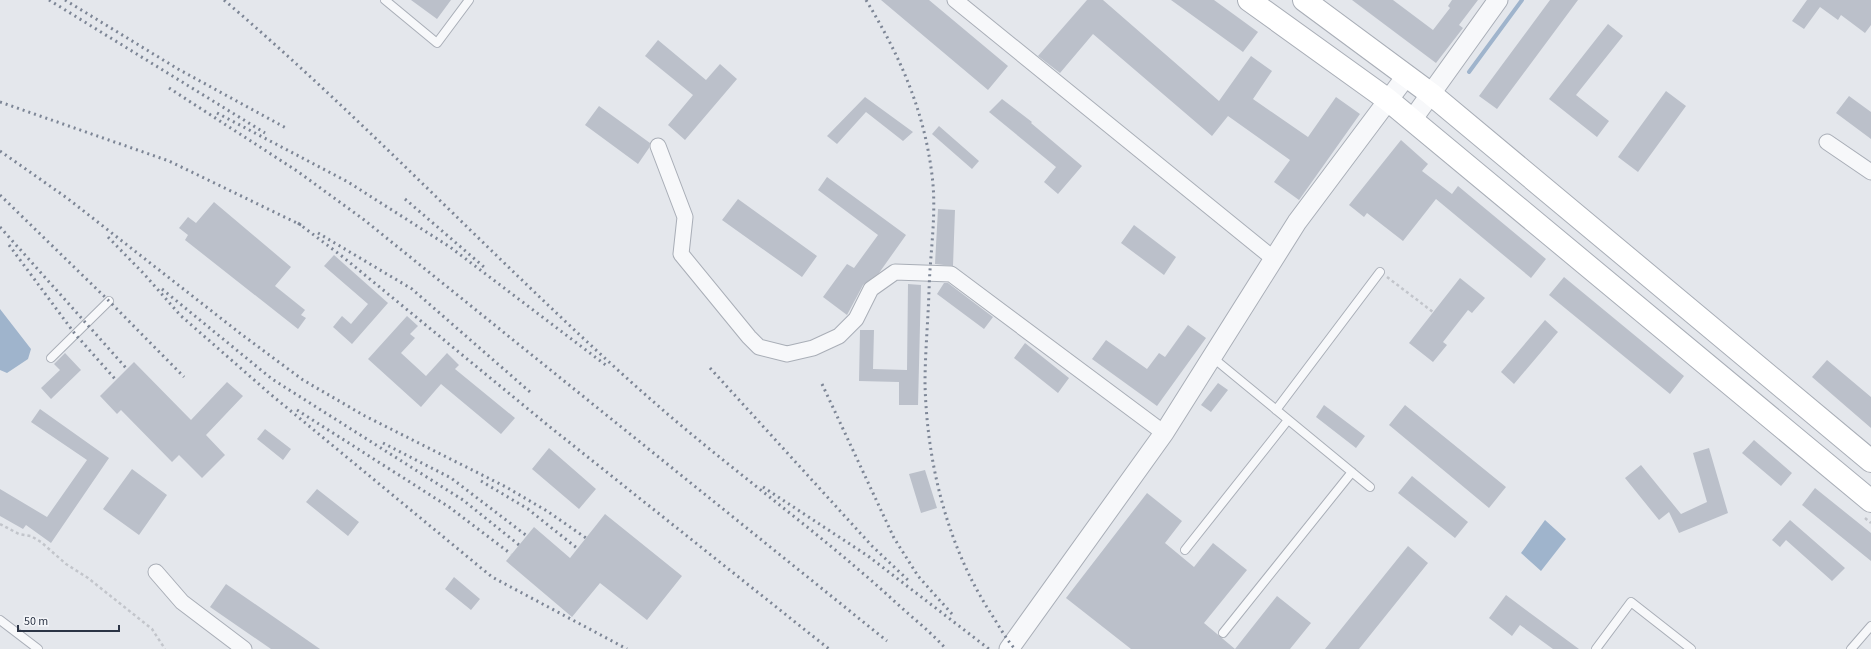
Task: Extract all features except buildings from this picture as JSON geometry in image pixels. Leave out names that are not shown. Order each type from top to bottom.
[{"type":"main road","points":[[1249,0],[1388,100],[1871,501]]},
{"type":"main road","points":[[1304,0],[1431,94],[1871,461]]},
{"type":"street","points":[[955,0],[1274,258]]},
{"type":"street","points":[[1412,120],[1498,0]]},
{"type":"street","points":[[1009,649],[1164,433],[1274,258],[1320,190],[1407,76]]},
{"type":"street","points":[[1827,142],[1871,172]]},
{"type":"street","points":[[658,146],[685,217],[681,254],[749,338],[759,347],[787,354],[813,348],[839,336],[856,319],[871,289],[895,272],[951,274],[1164,433]]},
{"type":"street","points":[[156,572],[182,602],[244,649]]},
{"type":"lane","points":[[384,0],[437,43],[469,0]]},
{"type":"lane","points":[[1276,410],[1380,272]]},
{"type":"lane","points":[[51,358],[109,301]]},
{"type":"lane","points":[[1212,357],[1370,487]]},
{"type":"lane","points":[[1185,550],[1288,420]]},
{"type":"lane","points":[[1223,633],[1352,472]]},
{"type":"lane","points":[[1596,649],[1631,602],[1691,649]]},
{"type":"lane","points":[[0,620],[38,649]]},
{"type":"lane","points":[[1851,649],[1871,626]]},
{"type":"path","points":[[1380,272],[1433,312]]},
{"type":"path","points":[[0,524],[19,534],[31,536],[41,542],[66,564],[88,578],[152,629],[165,649]]},
{"type":"water","points":[[0,309],[31,349],[28,359],[7,373],[0,370]]},
{"type":"water","points":[[1545,520],[1566,539],[1541,571],[1521,553]]},
{"type":"waterway","points":[[1469,72],[1522,0]]},
{"type":"railway","points":[[49,0],[265,133]]},
{"type":"railway","points":[[65,0],[178,69],[286,128]]},
{"type":"railway","points":[[224,0],[332,97],[541,299],[648,397],[708,448],[832,547],[927,630],[946,649]]},
{"type":"railway","points":[[866,0],[890,42],[909,84],[923,128],[932,175],[934,219],[925,361],[925,384],[930,444],[935,473],[951,531],[962,559],[990,612],[1015,649]]},
{"type":"railway","points":[[169,88],[297,171],[363,219],[887,641]]},
{"type":"railway","points":[[0,102],[169,161],[301,225]]},
{"type":"railway","points":[[217,113],[348,182],[450,247],[607,366]]},
{"type":"railway","points":[[0,151],[67,198],[241,334],[303,380],[365,416],[506,487],[547,511],[586,538]]},
{"type":"railway","points":[[0,195],[109,301],[184,377]]},
{"type":"railway","points":[[405,199],[484,267]]},
{"type":"railway","points":[[298,223],[343,257],[550,427],[829,649]]},
{"type":"railway","points":[[0,227],[127,369]]},
{"type":"railway","points":[[318,233],[412,289],[530,392]]},
{"type":"railway","points":[[108,237],[145,275],[180,315],[269,393],[492,577],[627,649]]},
{"type":"railway","points":[[9,245],[75,334],[116,380]]},
{"type":"railway","points":[[162,289],[272,379],[463,500],[519,545]]},
{"type":"railway","points":[[710,368],[872,546],[909,581]]},
{"type":"railway","points":[[822,384],[894,538],[918,576],[952,614]]},
{"type":"railway","points":[[297,410],[449,507],[511,554]]},
{"type":"railway","points":[[383,443],[451,478],[527,536]]},
{"type":"railway","points":[[481,481],[528,509],[578,549]]},
{"type":"railway","points":[[763,487],[868,556],[989,649]]}]
